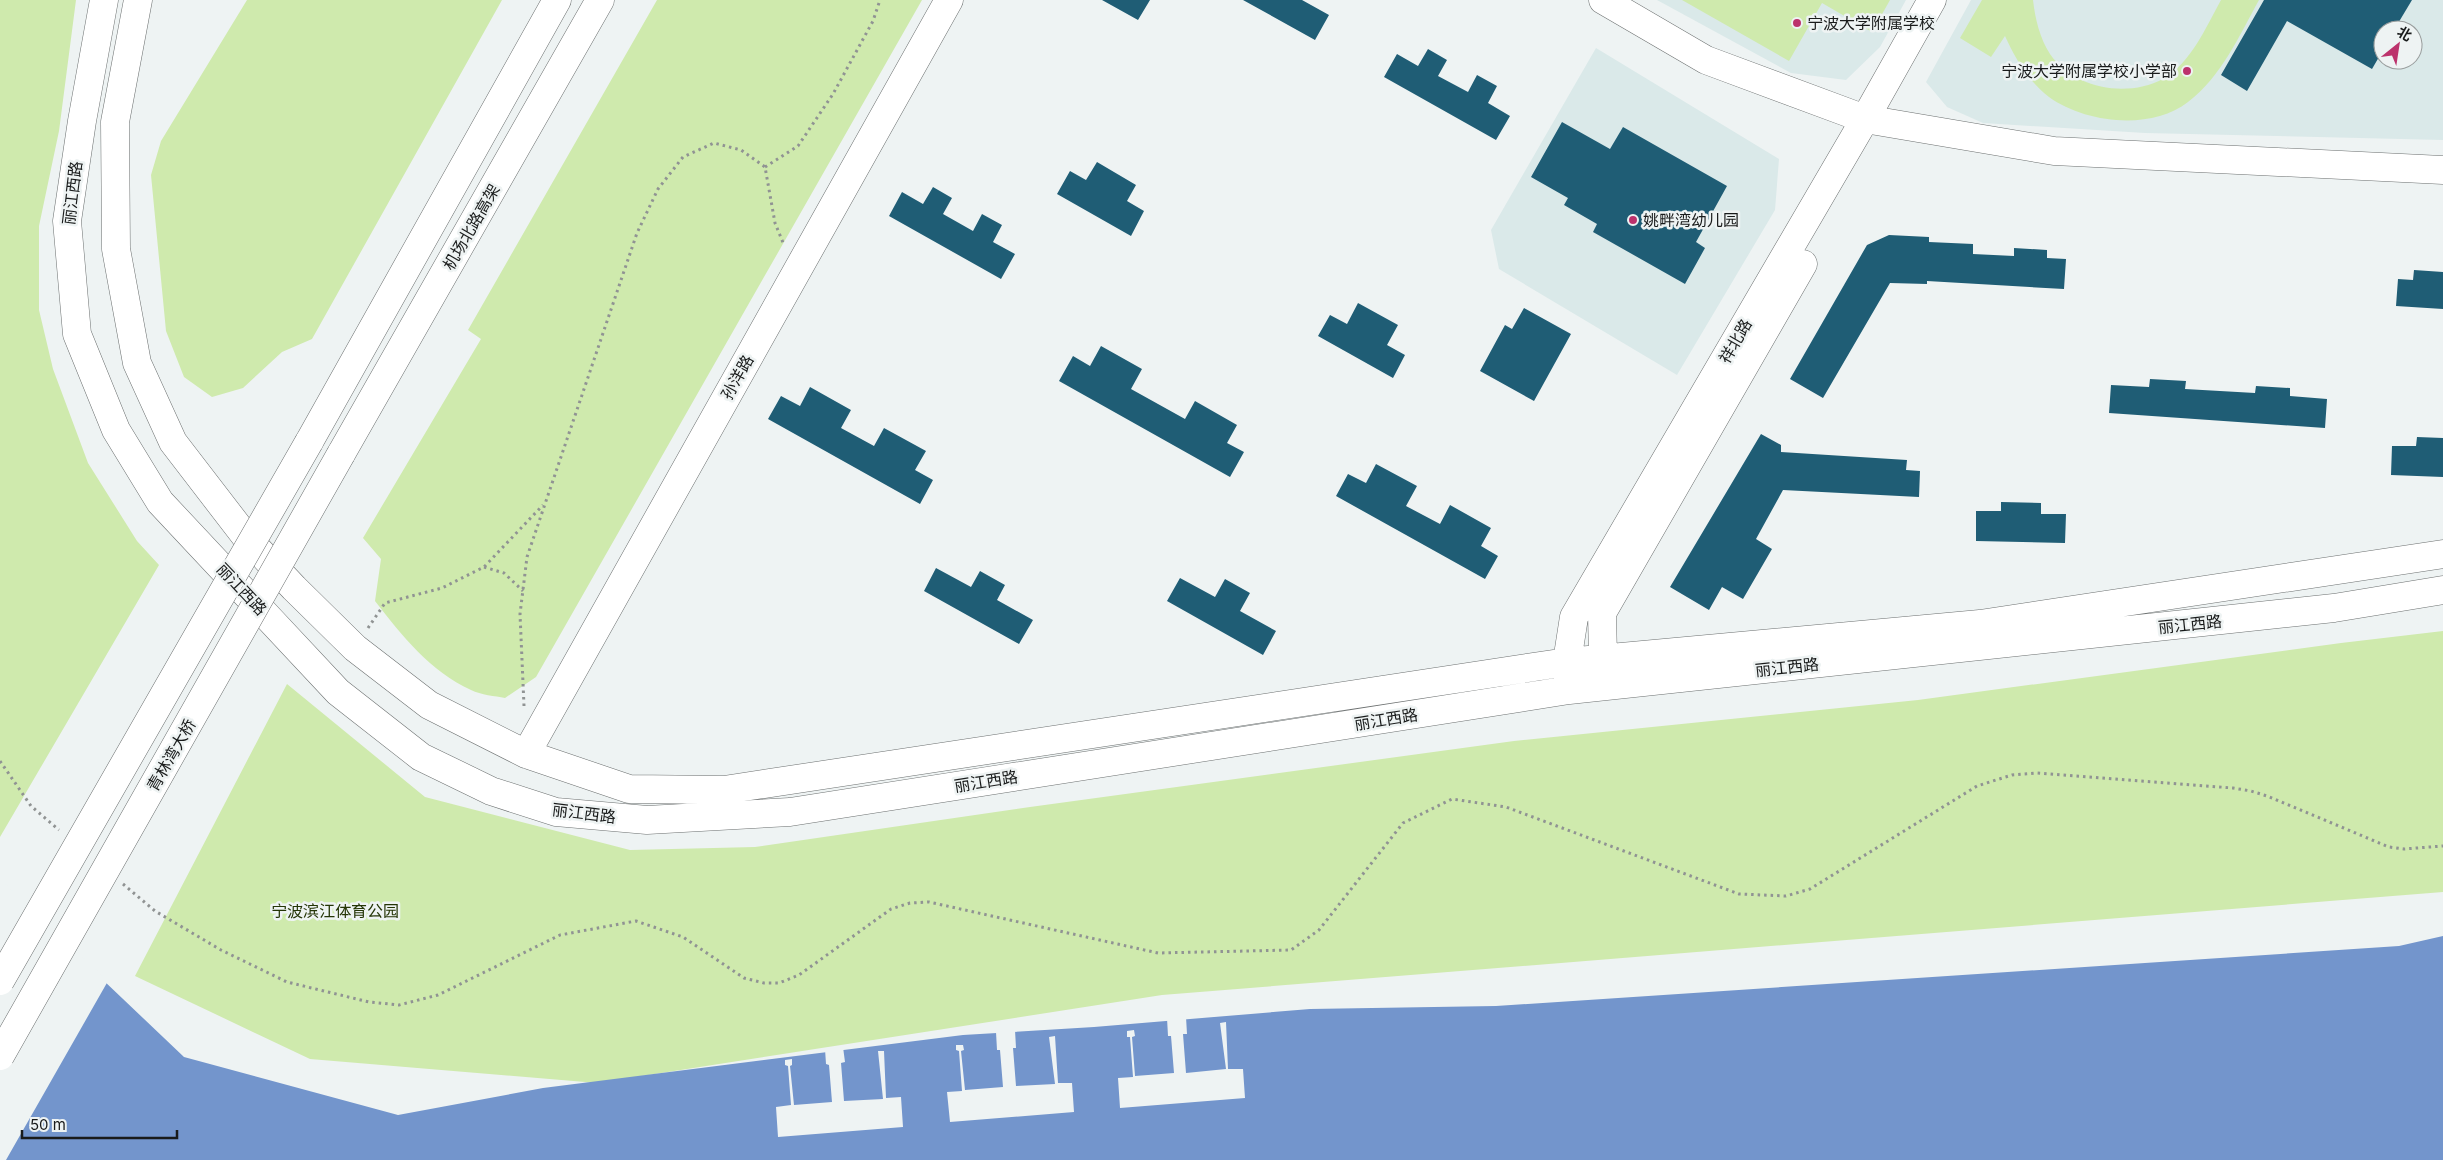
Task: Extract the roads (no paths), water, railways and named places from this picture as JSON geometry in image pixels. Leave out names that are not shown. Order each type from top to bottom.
[{"type":"main road","name":"丽江西路","points":[[104,0],[82,121],[67,221],[77,334],[116,430],[160,502],[338,692],[421,757],[491,791],[556,812],[647,820],[790,812],[1570,690],[2334,608],[2443,590]]},
{"type":"main road","name":"丽江西路","points":[[138,0],[115,122],[116,249],[137,363],[173,442],[239,529],[294,588],[355,648],[429,705],[526,754],[629,789],[724,790],[1567,662],[1980,624],[2443,554]]},
{"type":"main road","points":[[0,981],[309,442],[557,0]]},
{"type":"main road","name":"机场北路高架","points":[[341,454],[600,0]]},
{"type":"main road","name":"孙洋路","points":[[526,754],[949,0]]},
{"type":"main road","points":[[1602,0],[1706,60],[1874,121],[2054,151],[2443,170]]},
{"type":"main road","name":"祥北路","points":[[1607,686],[1603,658],[1602,613],[1874,121],[1932,0]]},
{"type":"main road","name":"祥北路","points":[[1570,690],[1567,662],[1574,616],[1874,121],[1951,0]]},
{"type":"main road","name":"青林湾大桥","points":[[0,1056],[341,454]]},
{"type":"water","points":[[0,882],[184,1057],[398,1115],[543,1088],[963,1035],[1094,1027],[1310,1009],[1496,1006],[2399,946],[2443,936],[2443,1160],[0,1160]]},
{"type":"place","name":"宁波大学附属学校","points":[[1797,23]]},
{"type":"place","name":"宁波大学附属学校小学部","points":[[2187,71]]},
{"type":"place","name":"姚畔湾幼儿园","points":[[1633,220]]},
{"type":"park label","name":"宁波滨江体育公园","points":[[335,911]]}]
